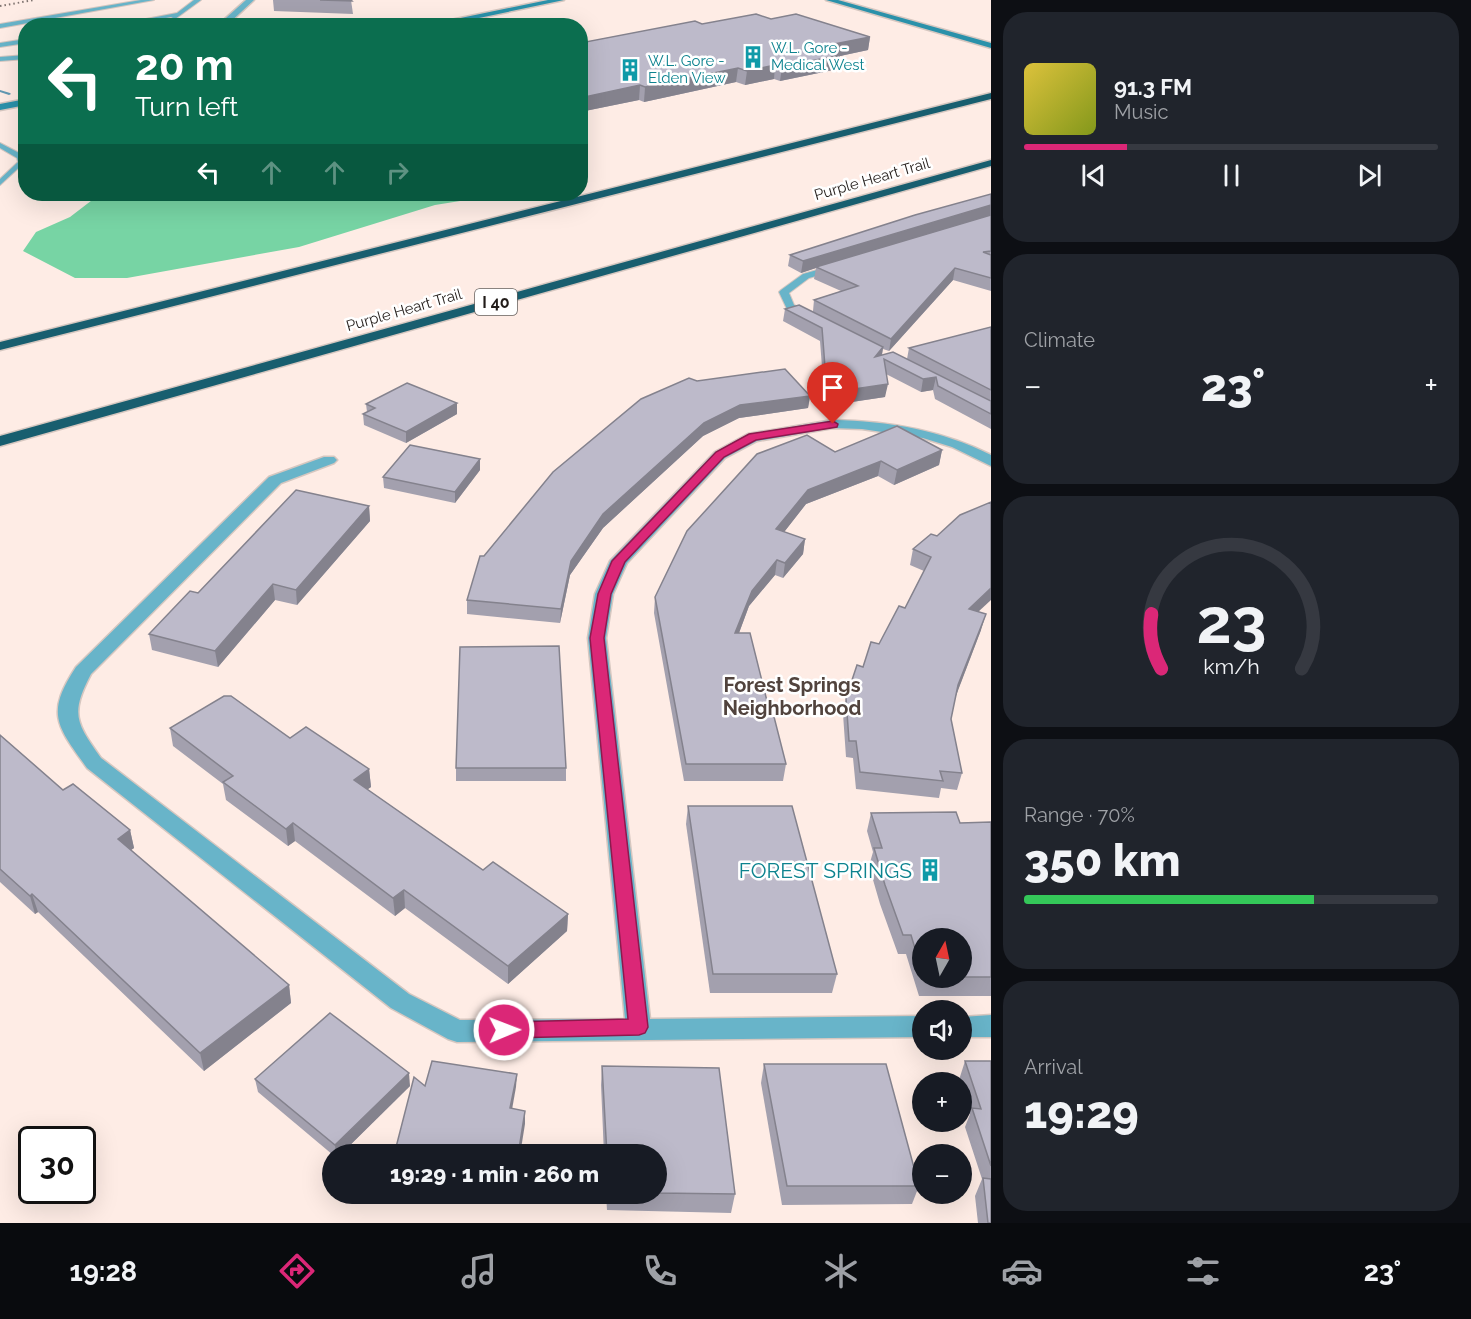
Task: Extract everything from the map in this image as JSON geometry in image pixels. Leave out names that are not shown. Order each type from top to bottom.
[{"type":"highway","points":[[588,198],[991,96]]},
{"type":"highway","name":"Purple Heart Trail","points":[[0,441],[991,163]]},
{"type":"highway","points":[[0,346],[575,201]]},
{"type":"street","points":[[231,18],[250,0]]},
{"type":"street","points":[[467,18],[558,0]]},
{"type":"street","points":[[830,0],[991,46]]},
{"type":"street","points":[[0,107],[18,104]]},
{"type":"street","points":[[639,1027],[597,638],[604,594],[619,561],[720,455],[753,437],[833,424],[862,426],[925,434],[957,444],[991,461]]},
{"type":"street","points":[[329,460],[275,480],[83,671],[66,702],[68,725],[94,763],[400,1001],[457,1031],[639,1027],[912,1027]]},
{"type":"street","points":[[972,1026],[991,1026]]},
{"type":"lane","points":[[46,18],[151,0]]},
{"type":"lane","points":[[173,18],[198,0]]},
{"type":"lane","points":[[157,18],[179,14]]},
{"type":"lane","points":[[0,26],[18,23]]},
{"type":"lane","points":[[0,45],[18,42]]},
{"type":"lane","points":[[0,58],[18,57]]},
{"type":"lane","points":[[0,145],[18,156]]},
{"type":"lane","points":[[0,183],[18,166]]},
{"type":"lane","points":[[811,318],[790,306],[784,292],[806,276],[839,266]]},
{"type":"green space","points":[[91,201],[460,201],[435,205],[299,247],[127,278],[75,278],[23,251],[36,232],[70,217]]},
{"type":"building","points":[[756,14],[771,19],[796,14],[870,37],[824,46],[837,51],[831,52],[840,55],[782,67],[775,65],[747,71],[738,68],[588,96],[588,41],[695,21],[702,24]]},
{"type":"building","points":[[991,194],[991,205],[803,261],[790,255],[915,215]]},
{"type":"building","points":[[991,215],[991,251],[983,252],[991,255],[991,278],[955,268],[891,339],[814,300],[858,286],[816,267]]},
{"type":"building","points":[[799,305],[883,347],[875,357],[893,352],[991,401],[991,414],[938,386],[936,377],[923,379],[884,359],[888,384],[827,393],[822,328],[785,309]]},
{"type":"building","points":[[991,327],[991,390],[909,348]]},
{"type":"building","points":[[785,369],[810,396],[740,405],[704,423],[603,514],[571,561],[561,609],[467,600],[480,556],[484,556],[553,472],[641,399],[689,378],[697,381]]},
{"type":"building","points":[[407,383],[457,403],[406,432],[363,414],[375,408],[366,404]]},
{"type":"building","points":[[897,426],[942,450],[897,470],[881,461],[808,490],[776,529],[805,539],[785,563],[777,560],[752,591],[735,633],[750,633],[786,764],[686,764],[655,597],[687,531],[757,454],[807,435],[835,452]]},
{"type":"building","points":[[410,445],[480,459],[455,492],[383,477]]},
{"type":"building","points":[[296,490],[369,506],[296,590],[273,584],[215,651],[149,634],[190,591],[198,593]]},
{"type":"building","points":[[991,502],[991,588],[969,609],[986,614],[958,685],[951,719],[962,773],[940,771],[943,781],[860,772],[856,741],[849,741],[846,698],[857,665],[863,667],[871,642],[879,644],[899,606],[905,608],[931,557],[913,549],[931,534],[937,536],[960,515]]},
{"type":"building","points":[[559,646],[566,768],[456,768],[460,647]]},
{"type":"building","points":[[224,696],[231,696],[290,738],[306,727],[369,769],[354,780],[483,870],[493,862],[568,914],[508,966],[404,890],[393,898],[293,823],[286,829],[223,782],[233,776],[170,728]]},
{"type":"building","points":[[0,735],[63,790],[73,784],[130,830],[118,839],[289,985],[200,1053],[32,894],[30,896],[0,869]]},
{"type":"building","points":[[688,806],[792,806],[837,974],[713,974]]},
{"type":"building","points":[[956,812],[960,823],[991,822],[991,977],[972,977],[972,928],[912,928],[912,938],[911,935],[903,935],[874,848],[882,848],[871,813]]},
{"type":"building","points":[[330,1013],[409,1073],[336,1144],[255,1079]]},
{"type":"building","points":[[432,1061],[517,1074],[510,1108],[525,1111],[520,1144],[397,1144],[414,1077],[425,1086]]},
{"type":"building","points":[[965,1061],[991,1061],[991,1166],[972,1108],[981,1109],[972,1082],[972,1072],[969,1072]]},
{"type":"building","points":[[764,1064],[886,1064],[912,1160],[912,1186],[787,1186]]},
{"type":"building","points":[[602,1066],[719,1068],[735,1194],[667,1193],[667,1144],[606,1144]]},
{"type":"building","points":[[983,1178],[991,1179],[991,1223],[988,1223]]},
{"type":"waterway","points":[[0,91],[9,94]]},
{"type":"railway","points":[[0,6],[34,0]]},
{"type":"place","name":"W.L. Gore - Medical West","points":[[753,57]]},
{"type":"place","name":"W.L. Gore - Elden View","points":[[630,70]]},
{"type":"place","name":"FOREST SPRINGS","points":[[930,870]]},
{"type":"district","name":"Forest Springs Neighborhood","points":[[792,696]]},
{"type":"route","points":[[504,1030],[639,1027],[597,638],[604,594],[619,561],[720,455],[753,437],[795,428],[833,424]]}]
